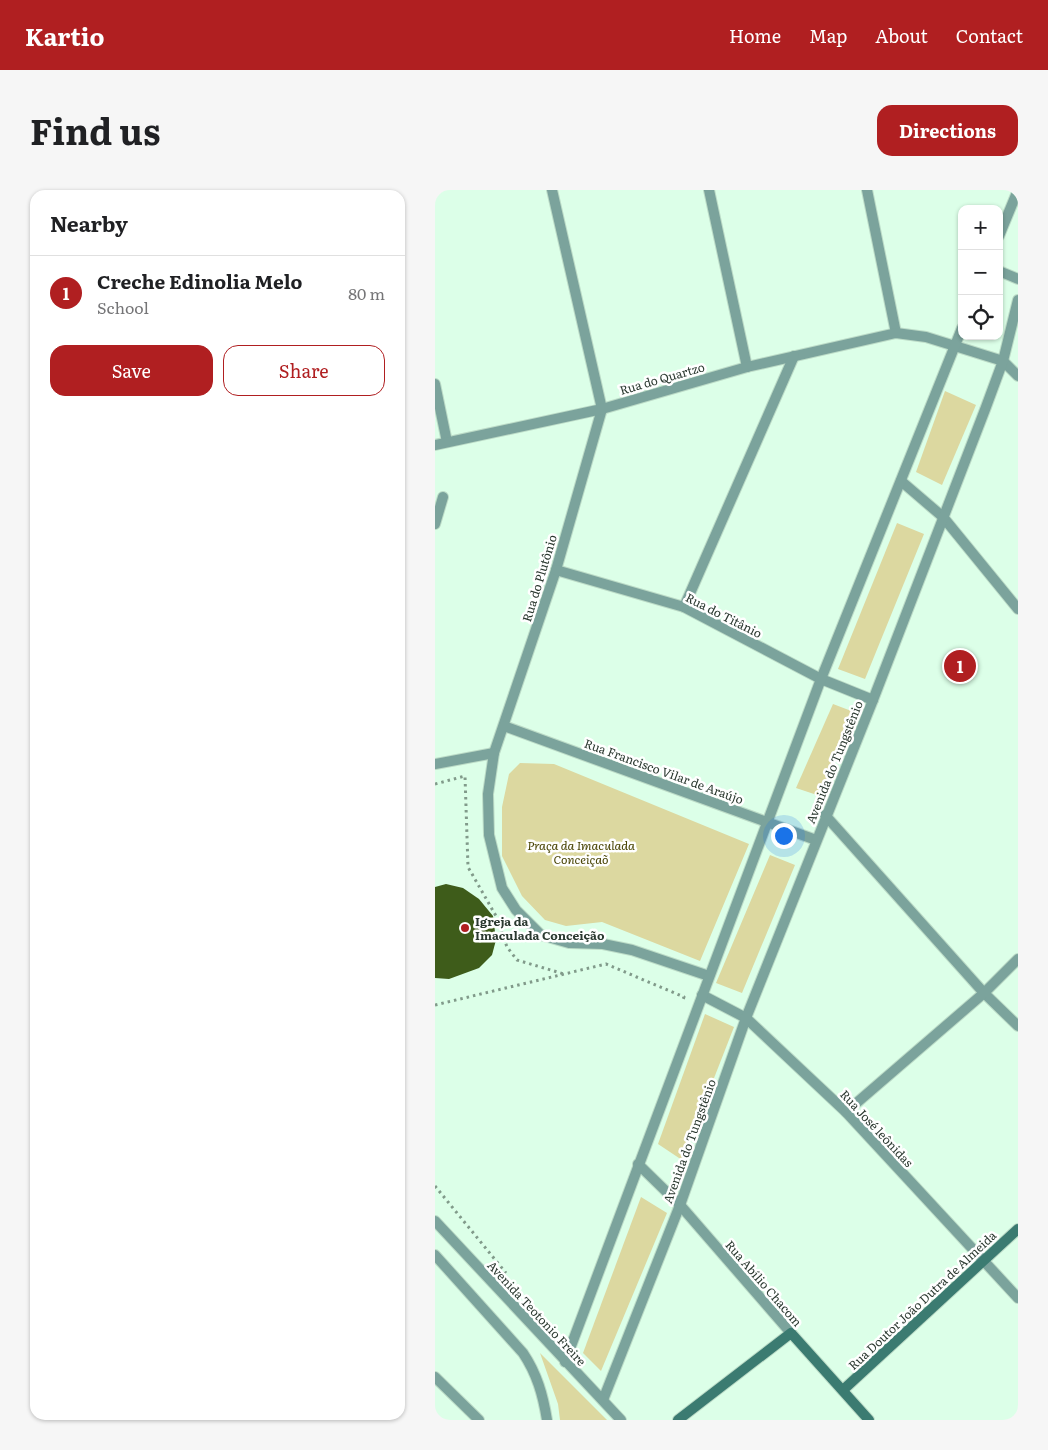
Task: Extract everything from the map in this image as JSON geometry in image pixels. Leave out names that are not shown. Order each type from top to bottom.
[{"type":"main road","name":"Rua Doutor João Dutra de Almeida","points":[[843,1390],[984,1262],[1018,1228]]},
{"type":"main road","name":"Rua Abílio Chacom","points":[[791,1333],[869,1420]]},
{"type":"main road","points":[[678,1420],[791,1333]]},
{"type":"street","points":[[552,190],[601,409]]},
{"type":"street","points":[[709,190],[747,367]]},
{"type":"street","points":[[867,190],[896,333],[926,337],[1003,361],[1018,376]]},
{"type":"street","points":[[1003,226],[1018,190]]},
{"type":"street","points":[[1003,273],[1018,279]]},
{"type":"street","name":"Avenida do Tungstênio","points":[[603,1400],[680,1205],[746,1018],[825,815],[873,700],[1003,361],[1018,300]]},
{"type":"street","name":"Rua do Quartzo","points":[[435,444],[601,409],[747,367],[896,333]]},
{"type":"street","points":[[565,1362],[766,822],[958,337]]},
{"type":"street","points":[[684,607],[794,356]]},
{"type":"street","points":[[435,384],[447,442]]},
{"type":"street","name":"Rua do Plutônio","points":[[494,753],[505,726],[556,570],[601,409]]},
{"type":"street","points":[[901,481],[943,517],[1018,609]]},
{"type":"street","points":[[435,524],[443,497]]},
{"type":"street","name":"Rua do Titânio","points":[[556,570],[684,607],[821,679],[873,700]]},
{"type":"street","name":"Rua Francisco Vilar de Araújo","points":[[505,726],[816,840]]},
{"type":"street","points":[[435,764],[494,753],[489,794],[489,835],[501,888],[516,910],[541,935],[569,943],[603,944],[632,950],[709,976]]},
{"type":"street","points":[[825,815],[984,992],[1018,1026]]},
{"type":"street","points":[[846,1112],[984,992],[1018,959]]},
{"type":"street","name":"Rua José leônidas","points":[[702,994],[746,1018],[846,1112],[1018,1298]]},
{"type":"street","name":"Rua Abílio Chacom","points":[[638,1164],[680,1205],[791,1333]]},
{"type":"street","name":"Avenida Teotonio Freire","points":[[435,1221],[439,1233],[621,1420]]},
{"type":"street","points":[[435,1255],[523,1353],[533,1369],[547,1420]]},
{"type":"street","points":[[435,1377],[479,1420]]},
{"type":"path","points":[[435,1004],[606,964],[684,997],[681,1006]]},
{"type":"path","points":[[435,1186],[509,1276]]},
{"type":"green space","points":[[945,391],[976,405],[942,485],[916,472]]},
{"type":"green space","points":[[897,523],[924,534],[865,679],[838,669]]},
{"type":"green space","points":[[833,704],[854,712],[820,796],[796,788]]},
{"type":"green space","name":"Praça da Imaculada Conceiçaõ","points":[[520,763],[554,764],[749,844],[700,961],[602,922],[566,926],[545,920],[522,896],[502,856],[502,807],[509,774]]},
{"type":"green space","points":[[770,855],[795,865],[742,993],[716,983]]},
{"type":"green space","points":[[705,1014],[734,1027],[682,1160],[658,1144]]},
{"type":"green space","points":[[641,1197],[667,1213],[601,1371],[583,1353]]},
{"type":"green space","points":[[540,1353],[607,1420],[560,1420],[558,1404]]},
{"type":"building","name":"Igreja da Imaculada Conceição","points":[[446,884],[463,888],[479,899],[493,916],[496,940],[492,955],[479,968],[449,979],[435,978],[435,887]]},
{"type":"place","name":"Creche Edinolia Melo","points":[[960,666]]},
{"type":"place","name":"Igreja da Imaculada Conceição","points":[[465,928]]}]
